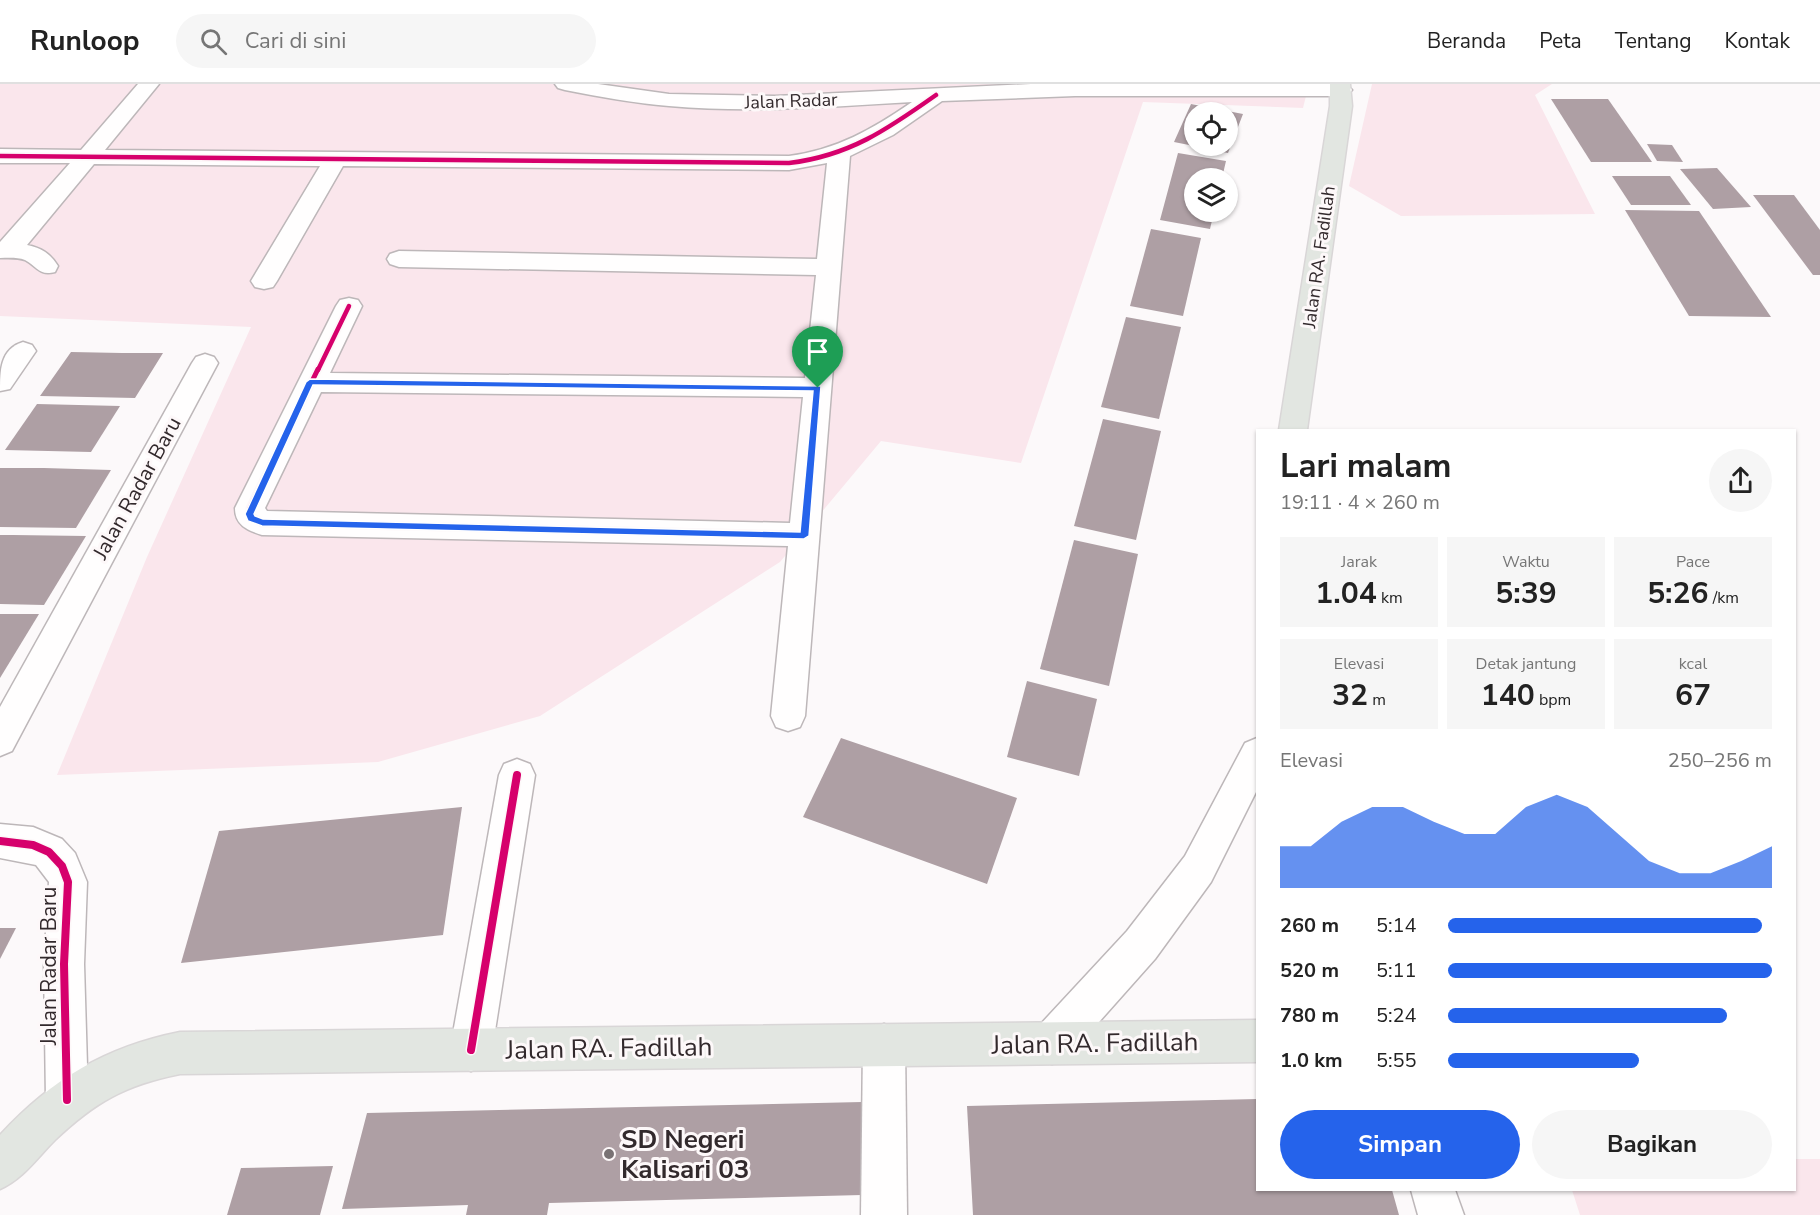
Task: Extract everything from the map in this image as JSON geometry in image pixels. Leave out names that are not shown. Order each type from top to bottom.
[{"type":"main road","name":"Jalan RA. Fadillah","points":[[1293,429],[1341,106],[1340,87]]},
{"type":"main road","name":"Jalan RA. Fadillah","points":[[0,1167],[47,1115],[67,1100],[124,1066],[152,1056],[180,1053],[1256,1041]]},
{"type":"street","points":[[4,250],[88,157],[149,84]]},
{"type":"street","name":"Jalan Radar","points":[[565,84],[655,99],[744,103],[1134,89],[1340,87]]},
{"type":"street","points":[[0,156],[753,164],[804,162],[839,154],[879,135],[936,95]]},
{"type":"street","points":[[788,716],[839,154]]},
{"type":"street","points":[[264,281],[335,160]]},
{"type":"street","points":[[4,250],[34,254],[40,257],[46,266]]},
{"type":"street","points":[[399,259],[829,267]]},
{"type":"street","points":[[349,306],[250,508],[250,516],[254,520],[262,523],[804,536]]},
{"type":"street","points":[[0,382],[22,351]]},
{"type":"street","name":"Jalan Radar Baru","points":[[0,740],[205,363]]},
{"type":"street","points":[[310,382],[818,388]]},
{"type":"street","points":[[1052,1043],[1141,945],[1192,877],[1218,834],[1256,756]]},
{"type":"street","points":[[471,1050],[517,775]]},
{"type":"street","name":"Jalan Radar Baru","points":[[0,842],[33,845],[50,852],[62,866],[68,882],[64,964],[67,1100]]},
{"type":"street","points":[[884,1045],[884,1215]]},
{"type":"street","points":[[1432,1191],[1441,1215]]},
{"type":"shaded area","points":[[0,84],[1309,84],[1303,108],[1238,106],[1238,102],[1143,102],[1021,463],[881,441],[780,562],[540,716],[378,762],[57,775],[147,557],[251,327],[0,316]]},
{"type":"shaded area","points":[[1372,84],[1552,84],[1535,95],[1595,214],[1401,216],[1349,186]]},
{"type":"shaded area","points":[[1796,1159],[1820,1159],[1820,1215],[1580,1215],[1572,1191],[1796,1191]]},
{"type":"building","points":[[1551,99],[1608,99],[1652,162],[1591,162]]},
{"type":"building","points":[[1238,113],[1243,114],[1238,127]]},
{"type":"building","points":[[1184,120],[1184,144],[1174,142]]},
{"type":"building","points":[[1647,144],[1672,145],[1683,162],[1657,161]]},
{"type":"building","points":[[1178,153],[1184,156],[1226,161],[1224,168],[1184,168],[1184,222],[1212,222],[1210,229],[1160,220]]},
{"type":"building","points":[[1717,168],[1751,207],[1713,209],[1680,169]]},
{"type":"building","points":[[1612,176],[1670,176],[1691,205],[1631,205]]},
{"type":"building","points":[[1753,195],[1794,195],[1820,230],[1820,275],[1813,275]]},
{"type":"building","points":[[1625,210],[1699,211],[1771,317],[1689,316]]},
{"type":"building","points":[[1151,229],[1201,238],[1183,316],[1130,306]]},
{"type":"building","points":[[1126,317],[1181,327],[1159,419],[1101,407]]},
{"type":"building","points":[[71,352],[163,353],[135,398],[40,396]]},
{"type":"building","points":[[37,404],[120,406],[91,452],[5,450]]},
{"type":"building","points":[[1103,419],[1161,431],[1136,540],[1074,526]]},
{"type":"building","points":[[0,468],[111,470],[76,528],[0,527]]},
{"type":"building","points":[[0,535],[86,536],[44,605],[0,604]]},
{"type":"building","points":[[1074,540],[1138,554],[1109,686],[1040,669]]},
{"type":"building","points":[[0,614],[39,614],[0,678]]},
{"type":"building","points":[[1027,681],[1097,699],[1079,776],[1007,757]]},
{"type":"building","points":[[841,738],[1017,798],[987,884],[803,817]]},
{"type":"building","points":[[462,807],[443,935],[181,963],[219,831]]},
{"type":"building","points":[[0,928],[16,928],[0,959]]},
{"type":"building","points":[[1256,1099],[1256,1191],[1392,1191],[1399,1215],[973,1215],[967,1106]]},
{"type":"building","name":"SD Negeri Kalisari 03","points":[[862,1102],[862,1195],[549,1203],[547,1215],[466,1215],[468,1205],[342,1209],[367,1113]]},
{"type":"building","points":[[333,1166],[320,1215],[227,1215],[241,1168]]},
{"type":"cycle path","points":[[0,156],[789,163],[831,155],[868,140],[936,95]]},
{"type":"cycle path","points":[[349,306],[250,508],[250,516],[262,523],[804,535]]},
{"type":"cycle path","points":[[471,1050],[517,775]]},
{"type":"cycle path","points":[[0,841],[33,845],[49,852],[62,866],[68,882],[64,964],[67,1100]]},
{"type":"place","name":"SD Negeri Kalisari 03","points":[[609,1154]]},
{"type":"route","points":[[310,382],[818,388],[804,536],[262,523],[251,519],[249,514],[310,382]]}]
